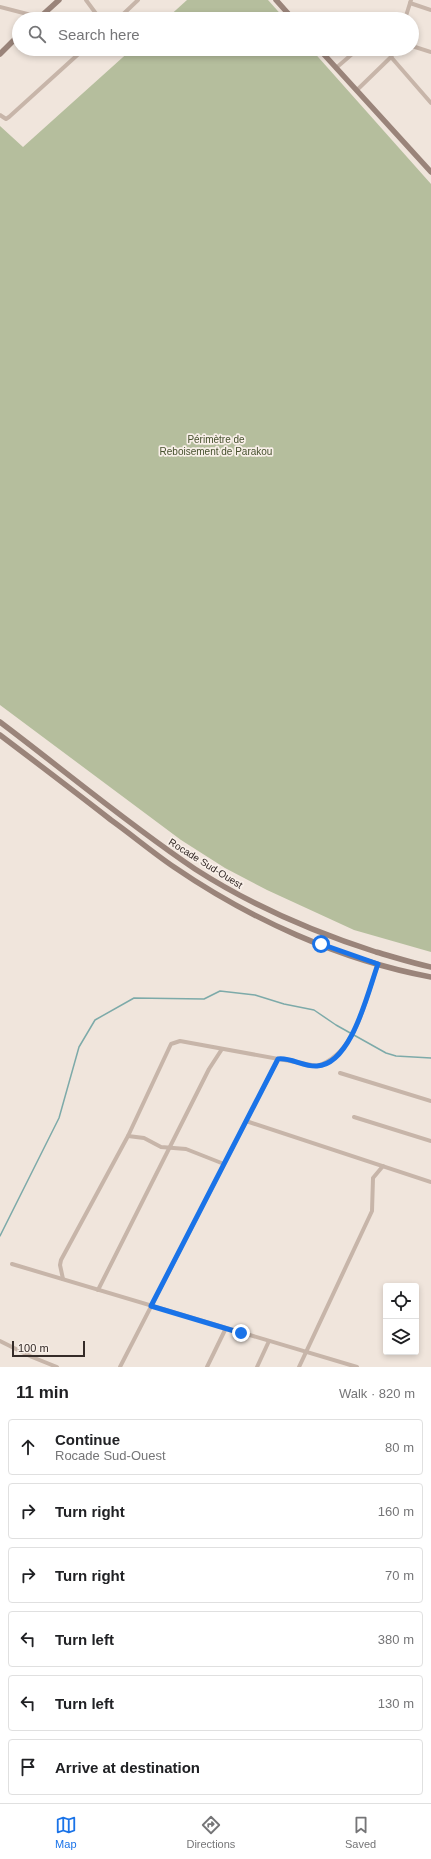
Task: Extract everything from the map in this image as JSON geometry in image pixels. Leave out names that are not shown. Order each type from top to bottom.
[{"type":"main road","points":[[45,12],[59,0]]},
{"type":"main road","points":[[276,0],[287,12]]},
{"type":"main road","points":[[0,54],[12,41]]},
{"type":"main road","points":[[0,49],[8,45]]},
{"type":"main road","points":[[325,56],[430,170]]},
{"type":"main road","name":"Rocade Sud-Ouest","points":[[0,722],[162,846],[233,892],[274,913],[341,941],[413,964],[431,967]]},
{"type":"main road","name":"Rocade Sud-Ouest","points":[[0,735],[155,854],[209,890],[289,931],[321,944],[378,964],[431,977]]},
{"type":"street","points":[[86,0],[95,12]]},
{"type":"street","points":[[125,12],[138,0]]},
{"type":"street","points":[[407,12],[411,1],[431,10]]},
{"type":"street","points":[[0,7],[17,12]]},
{"type":"street","points":[[419,48],[431,52]]},
{"type":"street","points":[[0,115],[6,119],[9,117],[76,56]]},
{"type":"street","points":[[336,68],[350,56]]},
{"type":"street","points":[[357,90],[391,57],[431,103]]},
{"type":"street","points":[[63,1279],[60,1265],[61,1260],[128,1136],[171,1044],[180,1041],[317,1066],[326,1063],[341,1052],[356,1028],[378,964]]},
{"type":"street","points":[[98,1290],[209,1069],[222,1049]]},
{"type":"street","points":[[120,1367],[278,1059]]},
{"type":"street","points":[[340,1073],[431,1101]]},
{"type":"street","points":[[354,1117],[431,1141]]},
{"type":"street","points":[[246,1121],[431,1182]]},
{"type":"street","points":[[128,1136],[144,1138],[161,1147],[186,1149],[224,1164]]},
{"type":"street","points":[[299,1367],[372,1211],[373,1178],[383,1166]]},
{"type":"street","points":[[12,1264],[357,1367]]},
{"type":"street","points":[[207,1367],[226,1328]]},
{"type":"street","points":[[0,1341],[32,1357],[57,1367]]},
{"type":"street","points":[[257,1367],[269,1341]]},
{"type":"green space","points":[[187,0],[268,0],[279,12],[174,12]]},
{"type":"green space","name":"Périmètre de Reboisement de Parakou","points":[[124,56],[317,56],[431,184],[431,952],[354,930],[267,890],[225,868],[181,840],[0,705],[0,126],[23,147]]},
{"type":"waterway","points":[[0,1236],[59,1118],[79,1047],[95,1020],[134,998],[204,999],[220,991],[255,995],[284,1004],[314,1010],[336,1025],[386,1053],[396,1056],[431,1058]]},
{"type":"route","points":[[241,1333],[151,1306],[278,1059],[317,1066],[326,1063],[334,1059],[341,1052],[356,1028],[378,964],[321,944]]}]
